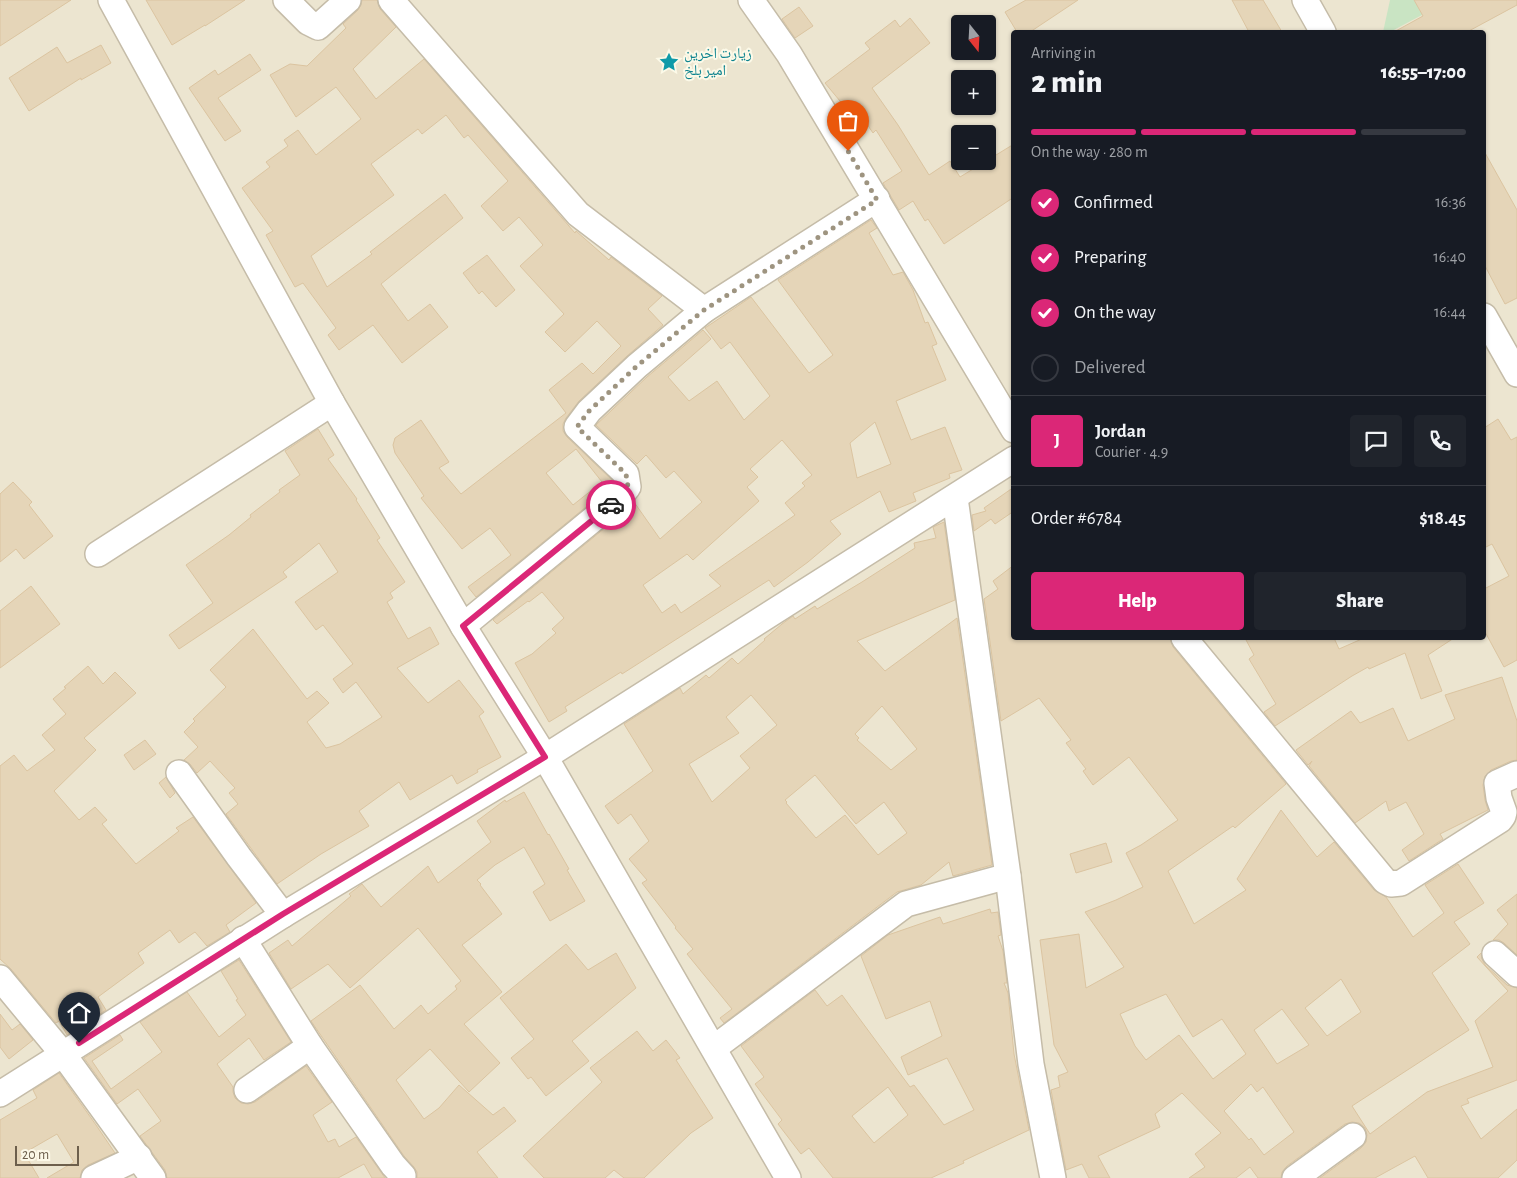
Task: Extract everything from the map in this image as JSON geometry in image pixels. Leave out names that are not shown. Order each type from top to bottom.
[{"type":"street","points":[[111,0],[332,403],[463,626],[545,757],[788,1178]]},
{"type":"street","points":[[286,0],[308,22],[318,27],[348,0]]},
{"type":"street","points":[[391,0],[578,214],[704,310]]},
{"type":"street","points":[[751,0],[789,54],[1011,425]]},
{"type":"street","points":[[1305,0],[1322,30]]},
{"type":"street","points":[[463,626],[619,498],[628,487],[626,474],[577,427],[589,411],[637,366],[704,310],[877,200]]},
{"type":"street","points":[[1486,320],[1517,374]]},
{"type":"street","points":[[98,554],[332,403]]},
{"type":"street","points":[[0,1094],[283,914],[545,757],[1011,461]]},
{"type":"street","points":[[955,498],[1008,876],[1031,1064],[1053,1178]]},
{"type":"street","points":[[1186,640],[1385,881],[1391,884],[1401,883],[1500,820],[1504,812],[1497,784],[1517,774]]},
{"type":"street","points":[[179,774],[283,914]]},
{"type":"street","points":[[714,1048],[906,904],[1008,876]]},
{"type":"street","points":[[243,939],[310,1046],[393,1165],[403,1176],[401,1178]]},
{"type":"street","points":[[1495,954],[1517,974]]},
{"type":"street","points":[[0,978],[62,1054],[153,1178]]},
{"type":"street","points":[[248,1090],[310,1046]]},
{"type":"street","points":[[1295,1178],[1353,1136]]},
{"type":"street","points":[[94,1178],[139,1157]]},
{"type":"shaded area","points":[[0,0],[1517,0],[1517,1178],[0,1178]]},
{"type":"green space","points":[[1390,0],[1450,0],[1394,30],[1383,30]]},
{"type":"building","points":[[0,0],[71,0],[0,46]]},
{"type":"building","points":[[146,0],[245,0],[172,45]]},
{"type":"building","points":[[362,0],[377,0],[380,9],[396,27],[353,69],[376,99],[424,59],[575,233],[576,231],[609,260],[611,257],[662,296],[648,309],[663,325],[579,401],[563,424],[563,431],[567,437],[613,483],[476,597],[468,587],[511,555],[490,528],[462,549],[421,498],[424,496],[395,453],[393,445],[395,438],[421,420],[449,462],[439,468],[461,494],[566,413],[549,390],[582,363],[593,374],[621,346],[597,321],[565,352],[545,332],[564,314],[520,266],[543,245],[519,217],[503,231],[481,206],[508,181],[468,135],[464,138],[446,115],[422,134],[418,129],[371,164],[394,195],[311,256],[327,287],[372,254],[370,252],[445,194],[463,218],[381,284],[408,321],[430,304],[448,327],[402,363],[373,325],[339,350],[328,335],[336,328],[303,283],[295,287],[266,235],[273,231],[242,188],[270,167],[266,162],[288,146],[284,140],[298,130],[316,155],[361,119],[336,87],[296,117],[270,75],[290,64],[307,66],[346,28],[343,24],[361,5]],"holes":[[[576,449],[602,482],[573,505],[546,473]]]},
{"type":"building","points":[[1026,0],[1078,0],[1033,30],[1016,30],[1005,12]]},
{"type":"building","points":[[1232,0],[1263,0],[1281,30],[1248,30]]},
{"type":"building","points":[[1414,0],[1517,0],[1517,5],[1471,30],[1398,30],[1423,16]]},
{"type":"building","points":[[799,7],[813,26],[795,38],[782,19]]},
{"type":"building","points":[[910,18],[930,43],[872,88],[929,175],[950,161],[951,170],[956,170],[960,177],[971,170],[996,170],[996,155],[1011,146],[1011,199],[944,244],[928,219],[925,221],[913,201],[899,210],[883,183],[902,171],[876,130],[873,133],[856,108],[850,113],[825,83],[870,49],[865,43],[895,20],[900,27]]},
{"type":"building","points":[[101,45],[111,63],[81,80],[81,78],[29,111],[9,78],[57,47],[67,63]]},
{"type":"building","points":[[250,54],[261,70],[218,98],[241,131],[225,141],[189,88],[215,70],[218,75]]},
{"type":"building","points":[[1486,155],[1517,210],[1517,298],[1505,304],[1486,268]]},
{"type":"building","points":[[871,220],[877,228],[869,233],[893,275],[903,272],[913,290],[925,323],[928,322],[937,344],[932,346],[946,380],[896,401],[911,440],[945,427],[962,470],[949,474],[950,478],[913,493],[916,501],[889,512],[880,491],[830,521],[841,534],[774,587],[769,580],[622,674],[621,672],[565,707],[567,711],[549,722],[515,663],[532,654],[556,633],[552,629],[564,618],[542,592],[497,624],[493,620],[628,509],[634,502],[660,539],[702,502],[674,471],[666,478],[646,455],[637,464],[596,425],[647,377],[703,330],[711,339],[668,377],[689,401],[717,381],[744,420],[770,396],[730,342],[721,349],[705,328],[751,297],[809,373],[833,355],[778,280]],"holes":[[[875,422],[891,464],[857,478],[850,443]],[[782,440],[812,475],[802,483],[805,486],[785,503],[795,515],[709,575],[721,586],[681,613],[675,604],[662,613],[643,585],[687,554],[693,560],[759,501],[747,487],[758,477],[750,469]]]},
{"type":"building","points":[[487,255],[515,290],[496,307],[482,291],[479,294],[463,273]]},
{"type":"building","points":[[1498,419],[1511,440],[1517,437],[1517,660],[1504,667],[1486,634],[1486,588],[1509,576],[1492,544],[1486,547],[1486,427]]},
{"type":"building","points":[[318,429],[334,455],[328,459],[357,499],[380,538],[377,540],[405,582],[390,593],[393,598],[387,602],[408,639],[430,627],[439,644],[397,668],[428,703],[459,680],[484,712],[479,716],[501,757],[457,784],[452,775],[410,800],[399,782],[359,811],[369,826],[321,854],[277,884],[226,814],[238,804],[229,793],[235,788],[210,761],[197,773],[184,760],[198,747],[184,732],[195,721],[193,719],[226,687],[210,670],[253,629],[307,699],[317,691],[329,703],[307,722],[326,748],[340,744],[382,717],[356,682],[343,693],[333,679],[353,664],[323,625],[316,630],[295,602],[338,572],[319,543],[283,572],[287,577],[179,649],[169,635],[213,603],[186,565],[229,535],[251,517],[250,515],[280,492],[279,490],[300,475],[285,451]]},
{"type":"building","points":[[13,482],[32,502],[29,505],[53,536],[24,559],[16,549],[0,562],[0,494]]},
{"type":"building","points":[[1011,489],[1011,513],[995,524],[991,519],[974,531],[972,515],[986,511],[984,508]]},
{"type":"building","points":[[944,522],[955,600],[857,641],[885,671],[957,618],[992,865],[953,876],[949,862],[921,885],[897,892],[724,1023],[720,1018],[732,1009],[687,954],[693,949],[642,883],[647,880],[629,859],[649,841],[631,814],[618,824],[605,806],[653,771],[624,724],[680,688],[683,694],[706,675],[709,678],[732,658],[738,664],[764,639],[793,616],[795,619],[815,606],[817,609],[862,582],[915,548],[914,543],[936,538],[933,527]],"holes":[[[751,695],[777,725],[740,756],[750,768],[712,802],[689,764],[739,733],[726,717]],[[882,706],[917,749],[891,770],[857,740],[859,738],[855,734]],[[815,775],[856,824],[884,802],[907,833],[878,855],[845,815],[816,838],[785,800]]]},
{"type":"building","points":[[1011,567],[1011,640],[1171,640],[1173,647],[1286,784],[1235,828],[1233,826],[1168,871],[1194,924],[1246,890],[1237,879],[1281,810],[1317,857],[1334,842],[1374,890],[1386,897],[1413,937],[1444,913],[1425,885],[1458,864],[1484,903],[1454,922],[1470,944],[1432,973],[1469,1030],[1352,1106],[1370,1134],[1427,1092],[1493,1067],[1475,1021],[1508,991],[1477,957],[1481,953],[1485,965],[1507,985],[1517,988],[1517,1080],[1467,1099],[1469,1103],[1461,1106],[1481,1139],[1517,1109],[1517,1160],[1498,1178],[1428,1178],[1415,1156],[1375,1178],[1320,1178],[1361,1148],[1366,1142],[1365,1128],[1359,1123],[1352,1122],[1345,1124],[1287,1166],[1282,1172],[1281,1178],[1258,1178],[1250,1167],[1236,1178],[1189,1178],[1205,1167],[1195,1154],[1221,1133],[1182,1093],[1155,1114],[1160,1127],[1098,1156],[1110,1178],[1089,1178],[1082,1164],[1066,1170],[1051,1090],[1060,1087],[1058,1076],[1068,1072],[1054,1045],[1040,940],[1079,934],[1086,988],[1124,967],[1085,912],[1143,887],[1126,853],[1178,820],[1129,757],[1093,785],[1083,771],[1086,769],[1066,743],[1071,740],[1039,698],[1001,721],[984,599],[998,589],[993,581]],"holes":[[[1341,979],[1361,1012],[1327,1036],[1305,1008]],[[1166,994],[1193,1037],[1222,1019],[1246,1054],[1213,1079],[1179,1035],[1146,1060],[1135,1046],[1120,1014]],[[1282,1009],[1309,1045],[1277,1064],[1254,1030]],[[1251,1084],[1257,1092],[1263,1087],[1294,1132],[1264,1155],[1251,1138],[1249,1140],[1224,1111]]]},
{"type":"building","points":[[31,586],[60,624],[0,668],[0,611]]},
{"type":"building","points":[[1246,640],[1335,640],[1339,649],[1359,640],[1451,640],[1428,655],[1442,691],[1421,699],[1405,653],[1369,669],[1368,667],[1275,726],[1264,712],[1276,704],[1249,659],[1254,655]]},
{"type":"building","points":[[88,666],[103,684],[115,672],[136,693],[84,738],[96,750],[54,791],[79,820],[95,807],[107,820],[102,824],[136,864],[179,831],[176,828],[193,817],[256,903],[226,925],[230,932],[207,946],[195,932],[179,943],[170,930],[138,953],[144,963],[98,997],[106,1010],[67,1035],[59,1021],[56,1023],[11,969],[0,959],[0,766],[14,755],[27,771],[55,750],[42,735],[66,714],[53,699]]},
{"type":"building","points":[[1502,677],[1517,721],[1517,760],[1491,770],[1485,776],[1483,785],[1488,810],[1440,834],[1443,839],[1409,861],[1402,850],[1424,834],[1406,802],[1389,811],[1386,801],[1355,823],[1309,766],[1312,761],[1308,765],[1296,750],[1351,711],[1360,723],[1393,708],[1408,741],[1455,719],[1445,695]]},
{"type":"building","points":[[145,740],[156,754],[134,770],[124,755]]},
{"type":"building","points":[[166,777],[175,793],[170,798],[159,783]]},
{"type":"building","points":[[524,792],[569,869],[567,870],[585,901],[550,921],[533,892],[545,884],[524,847],[495,865],[477,880],[502,914],[462,945],[502,992],[464,1024],[500,1063],[469,1092],[430,1049],[396,1080],[424,1119],[439,1108],[459,1085],[493,1115],[504,1107],[516,1121],[477,1152],[498,1178],[417,1178],[417,1172],[414,1167],[404,1156],[311,1021],[360,985],[394,1029],[421,1005],[428,1014],[457,989],[455,986],[461,981],[418,928],[350,988],[328,964],[291,989],[269,953],[288,940],[292,946],[351,896],[349,894],[362,884],[381,907],[428,866],[438,883],[491,842],[477,821],[505,800],[506,802]]},
{"type":"building","points":[[1106,843],[1112,862],[1076,873],[1070,854]]},
{"type":"building","points":[[1517,894],[1517,955],[1504,943],[1499,940],[1493,940],[1508,924],[1497,910]]},
{"type":"building","points":[[990,909],[991,913],[998,912],[1001,935],[998,936],[1003,951],[1007,983],[1004,983],[1008,993],[1014,1054],[1029,1130],[931,1178],[833,1178],[809,1148],[801,1154],[778,1124],[782,1120],[755,1084],[764,1077],[741,1046],[815,990],[827,1006],[842,995],[910,1087],[914,1085],[944,1125],[974,1110],[947,1058],[908,1075],[901,1057],[942,1036],[930,1001],[886,1019],[861,956],[888,935],[940,917],[943,924]],"holes":[[[888,1087],[908,1115],[874,1143],[852,1116]]]},
{"type":"building","points":[[566,944],[588,970],[616,953],[636,988],[572,1041],[589,1061],[546,1096],[531,1077],[528,1079],[511,1058],[534,1039],[500,998]]},
{"type":"building","points":[[239,960],[291,1042],[264,1060],[249,1038],[217,1064],[233,1087],[235,1098],[241,1103],[255,1102],[306,1066],[332,1102],[313,1115],[328,1142],[335,1139],[339,1147],[356,1137],[385,1178],[372,1178],[364,1164],[338,1178],[167,1178],[165,1170],[140,1136],[161,1121],[138,1089],[117,1104],[84,1058],[120,1035],[123,1040],[92,1061],[111,1089],[162,1052],[140,1022],[187,992],[219,1037],[246,1015],[221,971]]},
{"type":"building","points":[[0,1014],[12,1030],[20,1024],[33,1040],[9,1059],[0,1047]]},
{"type":"building","points":[[637,1031],[653,1051],[666,1040],[680,1058],[676,1060],[713,1118],[691,1133],[644,1178],[624,1178],[614,1170],[605,1178],[544,1178],[523,1156],[602,1082],[590,1068]]},
{"type":"building","points":[[59,1073],[115,1153],[88,1165],[82,1170],[80,1178],[47,1178],[74,1162],[57,1134],[24,1153],[39,1178],[0,1178],[0,1120],[37,1098],[33,1090]]},
{"type":"way so far","points":[[611,505],[628,487],[626,474],[577,427],[589,411],[637,366],[704,310],[877,200],[848,151]]},
{"type":"place","name":"زیارت اخرین امیر بلخ","points":[[669,62]]},
{"type":"route","points":[[79,1043],[283,914],[545,757],[463,626],[611,505]]}]
